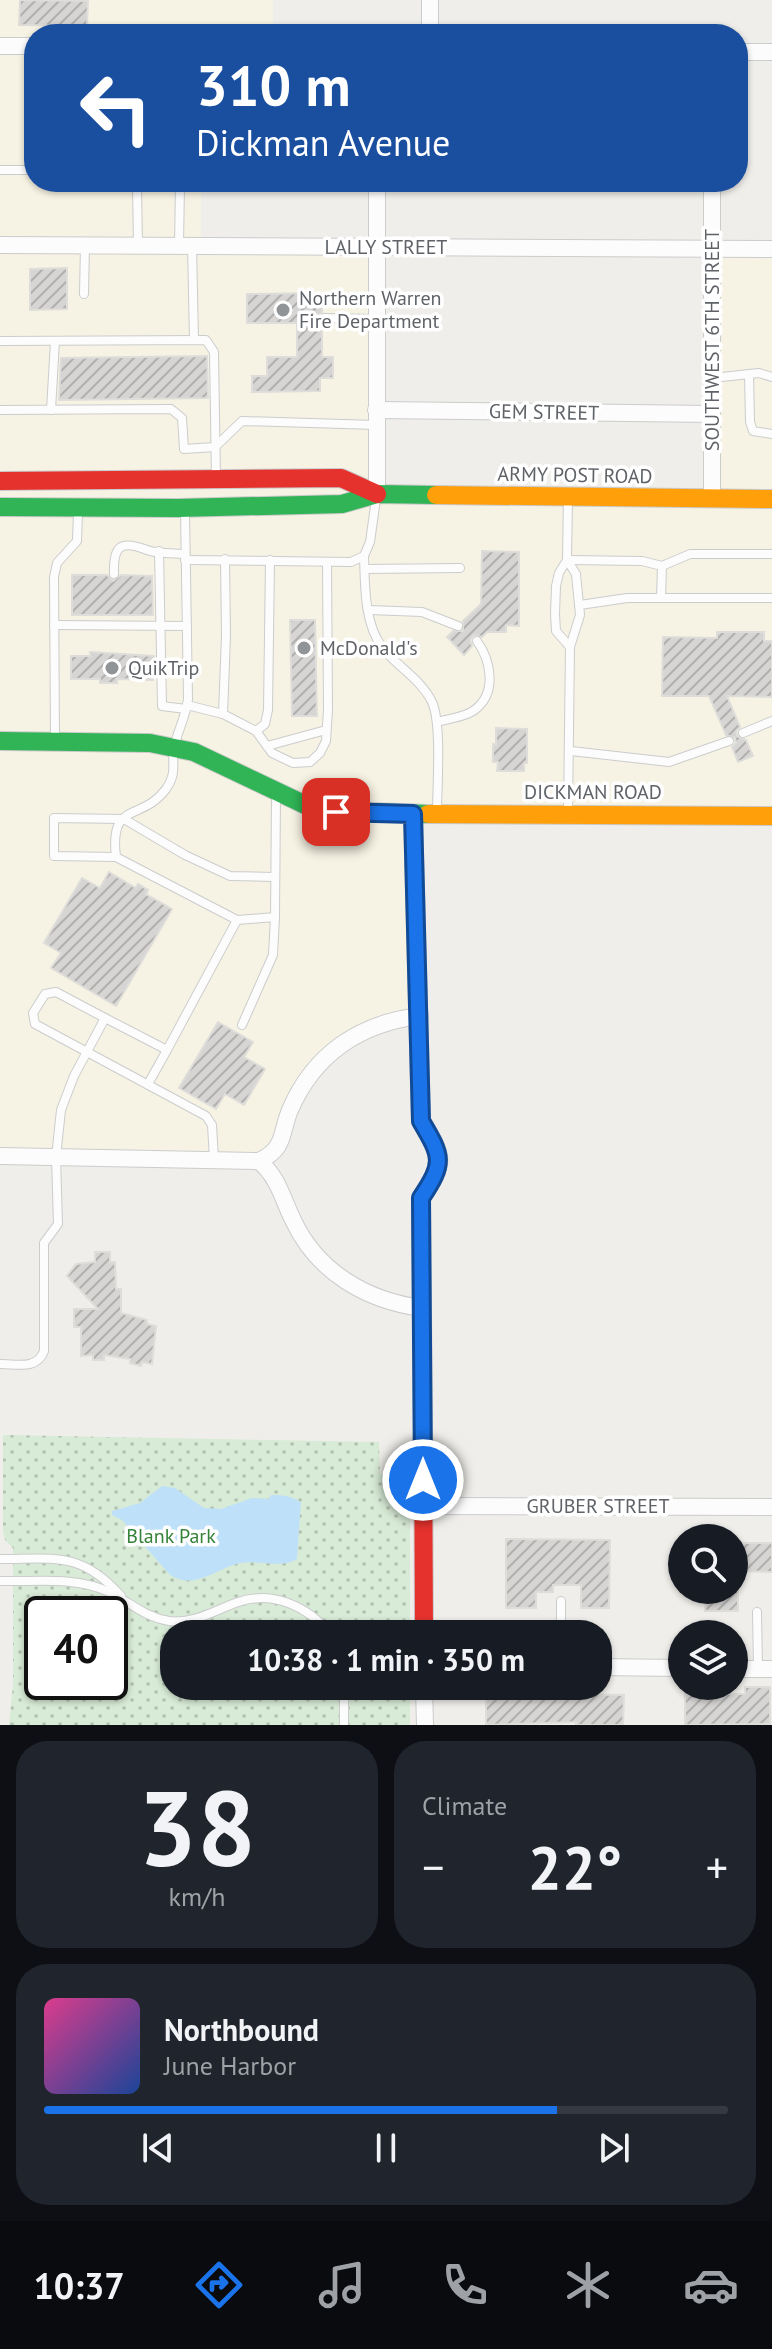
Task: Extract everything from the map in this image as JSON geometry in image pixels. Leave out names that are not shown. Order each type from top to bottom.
[{"type":"street","points":[[430,0],[430,24]]},
{"type":"street","points":[[0,46],[24,46]]},
{"type":"street","points":[[748,52],[772,52]]},
{"type":"street","points":[[377,192],[377,494]]},
{"type":"street","name":"SOUTHWEST 6TH STREET","points":[[712,192],[712,499]]},
{"type":"street","name":"LALLY STREET","points":[[0,245],[772,249]]},
{"type":"street","name":"GEM STREET","points":[[376,417],[712,414]]},
{"type":"street","name":"ARMY POST ROAD","points":[[0,481],[341,478],[377,494]]},
{"type":"street","name":"ARMY POST ROAD","points":[[0,507],[185,508],[342,504],[377,494],[772,499]]},
{"type":"street","name":"DICKMAN ROAD","points":[[0,741],[150,743],[194,752],[316,810],[413,814],[772,816]]},
{"type":"street","points":[[413,814],[421,1121],[437,1148],[439,1165],[436,1176],[421,1198],[424,1620]]},
{"type":"street","points":[[0,1156],[259,1161],[279,1148],[288,1114],[301,1086],[331,1051],[370,1027],[399,1018],[420,1016]]},
{"type":"street","points":[[259,1161],[278,1181],[299,1233],[331,1270],[373,1297],[422,1308]]},
{"type":"street","name":"GRUBER STREET","points":[[423,1506],[772,1507]]},
{"type":"street","points":[[612,1667],[668,1668]]},
{"type":"street","points":[[424,1700],[425,1725]]},
{"type":"lane","points":[[0,170],[24,170]]},
{"type":"lane","points":[[137,192],[138,245]]},
{"type":"lane","points":[[181,192],[194,340]]},
{"type":"lane","points":[[84,294],[85,245]]},
{"type":"lane","points":[[324,318],[377,319]]},
{"type":"lane","points":[[0,341],[206,340],[214,352],[216,481]]},
{"type":"lane","points":[[51,410],[55,341]]},
{"type":"lane","points":[[712,378],[759,373],[772,377]]},
{"type":"lane","points":[[749,374],[753,431],[772,434]]},
{"type":"lane","points":[[0,410],[171,409],[182,418],[184,449],[215,447],[242,421],[376,417]]},
{"type":"lane","points":[[377,494],[370,542],[364,556],[369,610],[381,646],[410,673],[432,702],[437,722],[437,814]]},
{"type":"lane","points":[[568,497],[567,560],[556,586],[555,614],[556,631],[570,647]]},
{"type":"lane","points":[[55,742],[54,577],[57,563],[77,541],[78,508]]},
{"type":"lane","points":[[116,857],[116,826],[153,802],[166,789],[176,770],[174,749],[187,707],[185,508]]},
{"type":"lane","points":[[114,574],[113,558],[118,549],[128,544],[185,557],[351,562],[364,556]]},
{"type":"lane","points":[[159,551],[162,706],[223,714],[256,731],[272,753],[293,763],[310,762],[320,753],[326,741],[327,562]]},
{"type":"lane","points":[[567,560],[642,561],[662,566],[690,554],[772,554]]},
{"type":"lane","points":[[223,714],[225,559]]},
{"type":"lane","points":[[256,731],[265,724],[268,710],[270,560]]},
{"type":"lane","points":[[567,560],[576,574],[580,605],[570,647],[568,813]]},
{"type":"lane","points":[[661,598],[662,566]]},
{"type":"lane","points":[[365,569],[460,568]]},
{"type":"lane","points":[[580,605],[627,598],[772,598]]},
{"type":"lane","points":[[369,610],[411,610],[458,626]]},
{"type":"lane","points":[[54,625],[187,626]]},
{"type":"lane","points":[[437,722],[472,712],[483,700],[490,670],[477,641]]},
{"type":"lane","points":[[743,733],[772,721]]},
{"type":"lane","points":[[267,746],[326,730]]},
{"type":"lane","points":[[571,751],[669,762],[729,741]]},
{"type":"lane","points":[[242,1025],[273,955],[276,792]]},
{"type":"lane","points":[[274,877],[230,876],[185,855],[124,819],[54,818],[54,856],[116,857],[237,920],[275,917]]},
{"type":"lane","points":[[148,1084],[237,920]]},
{"type":"lane","points":[[167,1050],[56,992],[45,994],[33,1013],[35,1024],[206,1116],[214,1134],[214,1160]]},
{"type":"lane","points":[[0,1364],[33,1365],[42,1358],[44,1243],[58,1224],[56,1157],[61,1110],[86,1052],[105,1018]]},
{"type":"lane","points":[[0,1559],[73,1561],[90,1567],[121,1596]]},
{"type":"lane","points":[[0,1581],[71,1582],[108,1591],[116,1596]]},
{"type":"lane","points":[[194,1620],[240,1601],[259,1598],[281,1600],[317,1620]]},
{"type":"lane","points":[[561,1601],[561,1620]]},
{"type":"lane","points":[[128,1604],[152,1618],[165,1620]]},
{"type":"lane","points":[[757,1612],[765,1669]]},
{"type":"lane","points":[[344,1700],[344,1725]]},
{"type":"shaded area","points":[[0,0],[273,0],[273,24],[24,24],[24,192],[201,192],[201,236],[208,245],[377,247],[377,493],[712,498],[712,249],[772,249],[772,816],[414,814],[420,1016],[331,1051],[272,1155],[0,1156]]},
{"type":"green space","name":"Blank Park","points":[[3,1435],[379,1442],[380,1474],[410,1474],[410,1620],[160,1620],[160,1700],[410,1700],[410,1725],[9,1725],[13,1685],[13,1548],[5,1540]]},
{"type":"water","points":[[162,1486],[175,1488],[204,1508],[221,1509],[252,1498],[269,1499],[271,1495],[287,1496],[301,1502],[297,1559],[278,1564],[241,1563],[197,1580],[188,1581],[170,1575],[122,1520],[112,1515],[112,1511],[140,1503]]},
{"type":"building","points":[[20,0],[88,1],[87,24],[19,25]]},
{"type":"building","points":[[67,268],[67,309],[30,310],[30,269]]},
{"type":"building","points":[[321,293],[322,312],[317,319],[322,325],[322,357],[333,357],[333,378],[320,378],[320,391],[252,392],[252,376],[267,376],[267,357],[297,357],[297,323],[247,323],[247,294]]},
{"type":"building","points":[[207,356],[208,398],[59,400],[61,358]]},
{"type":"building","points":[[482,551],[519,552],[519,626],[506,625],[506,632],[487,632],[482,637],[474,635],[470,640],[472,646],[464,655],[447,637],[453,631],[463,631],[463,621],[481,604]]},
{"type":"building","points":[[72,575],[107,575],[113,581],[121,575],[152,576],[153,615],[72,615]]},
{"type":"building","points":[[290,620],[315,620],[317,716],[292,716]]},
{"type":"building","points":[[717,632],[764,632],[764,641],[772,641],[772,697],[727,696],[740,727],[736,731],[737,736],[746,740],[753,756],[738,762],[732,747],[736,743],[735,738],[726,735],[709,696],[662,696],[663,637],[717,638]]},
{"type":"building","name":"QuikTrip","points":[[90,652],[154,656],[153,680],[117,679],[117,683],[100,683],[100,679],[71,679],[71,656],[91,656]]},
{"type":"building","points":[[496,728],[527,729],[527,763],[524,763],[524,771],[497,771],[498,762],[493,762]]},
{"type":"building","points":[[109,872],[136,888],[138,884],[148,890],[146,894],[172,909],[116,1006],[51,968],[61,953],[44,943],[82,878],[100,888]]},
{"type":"building","points":[[218,1022],[253,1042],[244,1057],[265,1069],[244,1105],[225,1094],[216,1109],[179,1088]]},
{"type":"building","points":[[95,1252],[110,1252],[110,1262],[115,1262],[116,1289],[121,1289],[121,1313],[147,1320],[147,1324],[156,1326],[152,1364],[142,1362],[141,1366],[130,1363],[130,1359],[104,1355],[104,1360],[93,1360],[93,1355],[81,1356],[81,1327],[74,1327],[74,1309],[98,1309],[67,1276],[76,1264],[95,1262]]},
{"type":"building","points":[[506,1539],[610,1540],[609,1608],[581,1608],[581,1585],[553,1585],[553,1592],[536,1592],[536,1608],[506,1608]]},
{"type":"building","points":[[748,1543],[772,1543],[772,1572],[748,1571]]},
{"type":"building","points":[[705,1604],[738,1604],[738,1611],[705,1611]]},
{"type":"building","points":[[748,1687],[770,1687],[770,1724],[685,1725],[685,1700],[748,1700]]},
{"type":"building","points":[[612,1695],[624,1695],[623,1725],[576,1725],[576,1722],[486,1725],[486,1700],[612,1700]]},
{"type":"traffic: fast","points":[[0,507],[178,508],[342,504],[377,494],[436,495]]},
{"type":"traffic: fast","points":[[0,741],[150,743],[194,752],[316,810],[428,814]]},
{"type":"traffic: slow","points":[[436,495],[772,499]]},
{"type":"traffic: slow","points":[[413,814],[421,1121],[434,1143],[438,1160],[434,1176],[421,1198],[423,1428]]},
{"type":"traffic: slow","points":[[428,814],[772,816]]},
{"type":"traffic: jam","points":[[0,481],[341,478],[377,494]]},
{"type":"traffic: jam","points":[[423,1428],[424,1620]]},
{"type":"place","name":"Northern Warren Fire Department","points":[[283,310]]},
{"type":"place","name":"McDonald's","points":[[304,648]]},
{"type":"place","name":"QuikTrip","points":[[112,668]]},
{"type":"route","points":[[336,812],[413,814],[421,1121],[437,1148],[439,1165],[436,1176],[421,1198],[423,1480]]}]
